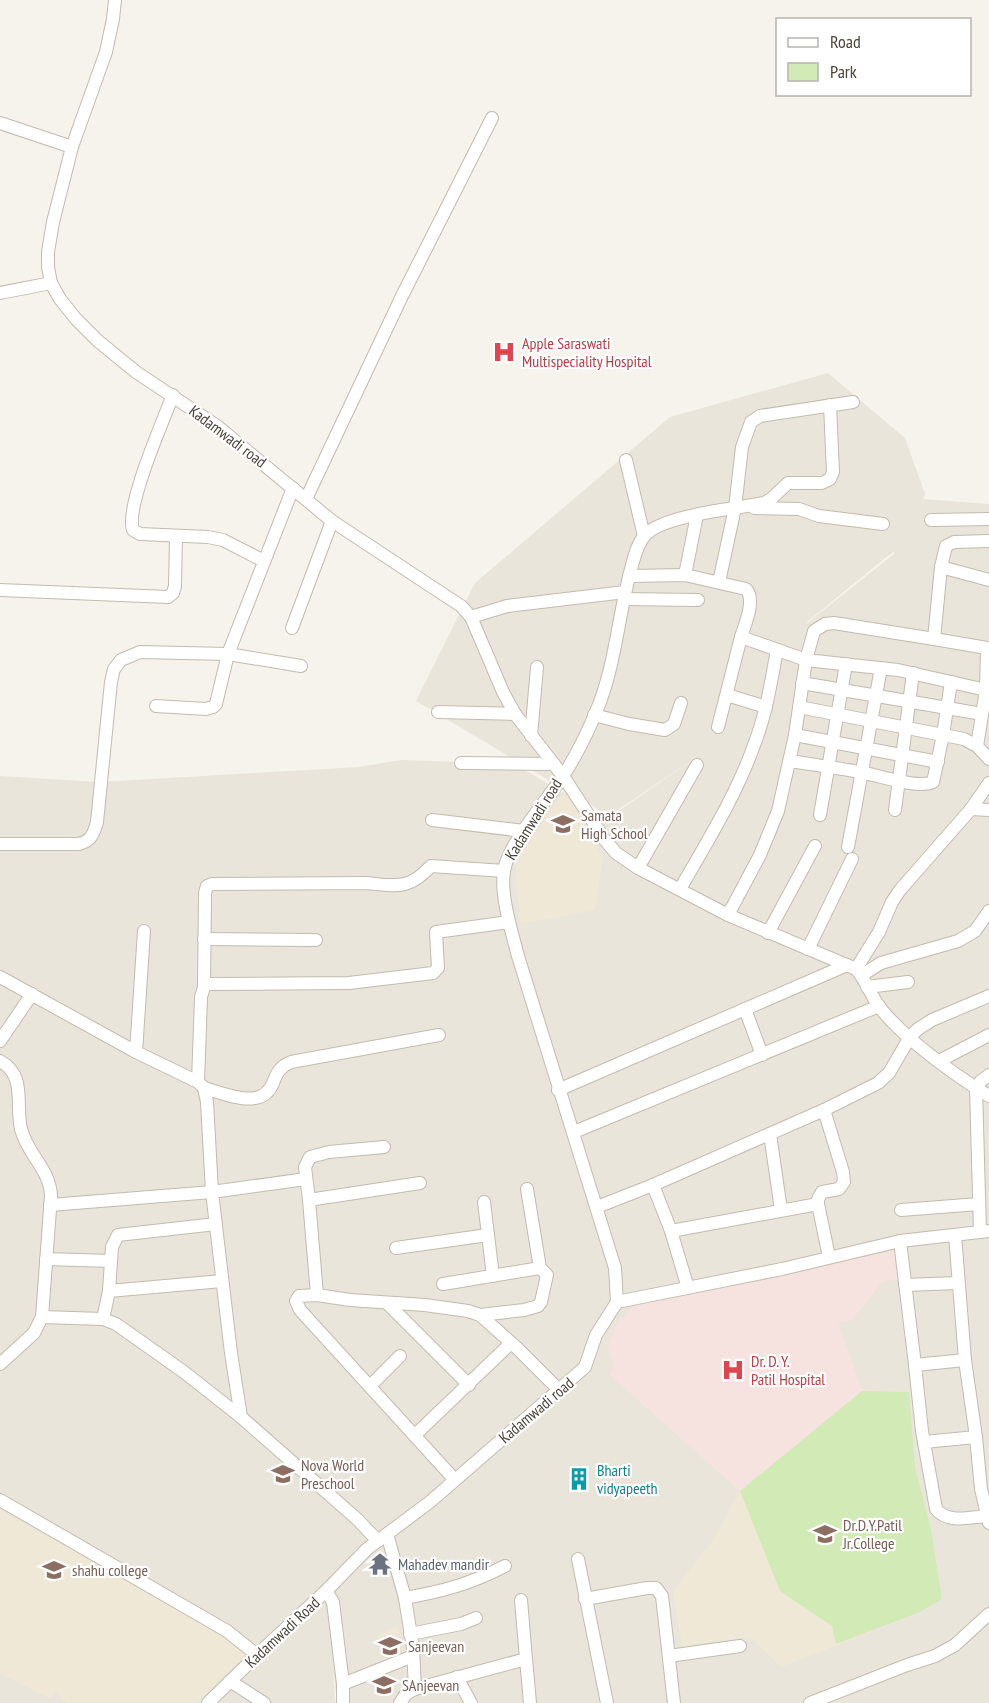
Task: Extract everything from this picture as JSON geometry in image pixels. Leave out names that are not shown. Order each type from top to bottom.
[{"type":"street","name":"Kadamwadi road","points":[[115,0],[106,52],[72,147],[53,222],[48,252],[51,283],[60,299],[76,320],[136,372],[173,395],[234,439],[332,521],[461,606],[471,617],[503,692],[515,714],[563,776],[507,858],[504,871],[509,922],[558,1090],[574,1131],[615,1268],[617,1302],[596,1335],[585,1367],[431,1501],[367,1549],[326,1591]]},
{"type":"street","points":[[306,500],[402,296],[492,118]]},
{"type":"street","points":[[0,123],[72,147]]},
{"type":"street","points":[[0,292],[51,283]]},
{"type":"street","points":[[173,395],[134,505],[133,530],[140,534],[223,540],[264,561]]},
{"type":"street","points":[[719,582],[735,508],[742,447],[751,422],[760,416],[853,402]]},
{"type":"street","points":[[831,405],[833,472],[830,479],[822,483],[788,483],[764,503],[697,514],[661,525],[644,536],[635,554],[608,672],[594,715],[586,735],[563,776],[604,840],[616,853],[638,868],[728,915],[808,949],[858,974],[908,982]]},
{"type":"street","points":[[626,460],[644,536]]},
{"type":"street","points":[[156,706],[206,709],[213,707],[228,654],[293,489]]},
{"type":"street","points":[[735,508],[799,509],[819,516],[883,524]]},
{"type":"street","points":[[685,575],[697,514]]},
{"type":"street","points":[[932,520],[989,519]]},
{"type":"street","points":[[292,628],[332,521]]},
{"type":"street","points":[[0,590],[168,597],[173,593],[176,576],[174,556],[176,536]]},
{"type":"street","points":[[934,639],[943,551],[950,543],[989,541]]},
{"type":"street","points":[[941,567],[989,580]]},
{"type":"street","points":[[629,576],[685,575],[739,587],[749,592],[749,605],[718,727]]},
{"type":"street","points":[[471,617],[507,606],[625,595],[698,600]]},
{"type":"street","points":[[728,915],[771,832],[778,811],[795,735],[806,660],[812,636],[819,626],[834,623],[988,648],[986,690],[977,746]]},
{"type":"street","points":[[741,637],[806,660],[913,673],[986,690]]},
{"type":"street","points":[[680,889],[735,790],[755,744],[766,707],[777,650]]},
{"type":"street","points":[[0,844],[78,844],[86,843],[91,838],[97,822],[111,682],[114,669],[121,660],[140,652],[228,654],[301,666]]},
{"type":"street","points":[[820,815],[846,664]]},
{"type":"street","points":[[531,736],[537,667]]},
{"type":"street","points":[[808,949],[850,853],[881,668]]},
{"type":"street","points":[[895,810],[913,673]]},
{"type":"street","points":[[790,761],[929,784],[934,779],[938,762],[951,682]]},
{"type":"street","points":[[802,683],[982,714]]},
{"type":"street","points":[[726,695],[766,707]]},
{"type":"street","points":[[594,715],[665,730],[674,724],[681,703]]},
{"type":"street","points":[[798,707],[964,739],[977,746],[989,759]]},
{"type":"street","points":[[438,712],[515,714]]},
{"type":"street","points":[[795,735],[938,762]]},
{"type":"street","points":[[461,763],[554,764]]},
{"type":"street","points":[[638,868],[697,765]]},
{"type":"street","points":[[858,974],[900,890],[971,809],[989,783]]},
{"type":"street","points":[[971,809],[989,810]]},
{"type":"street","points":[[432,820],[525,831]]},
{"type":"street","points":[[768,933],[815,846]]},
{"type":"street","points":[[241,1417],[222,1281],[201,1085],[201,997],[204,987],[207,886],[212,884],[366,883],[390,886],[409,884],[431,866],[504,871]]},
{"type":"street","points":[[558,1090],[745,1009],[858,974],[881,963],[958,942],[975,931],[989,911]]},
{"type":"street","points":[[204,987],[213,983],[349,983],[433,973],[438,968],[436,932],[509,922]]},
{"type":"street","points":[[136,1052],[144,932]]},
{"type":"street","points":[[204,939],[316,940]]},
{"type":"street","points":[[858,974],[879,1006],[910,1037],[939,1061],[989,1096]]},
{"type":"street","points":[[0,977],[201,1085],[251,1100],[267,1095],[276,1075],[284,1065],[291,1062],[439,1035]]},
{"type":"street","points":[[0,1041],[32,994]]},
{"type":"street","points":[[597,1206],[653,1185],[770,1134],[878,1083],[889,1073],[910,1037],[932,1020],[989,996]]},
{"type":"street","points":[[574,1131],[879,1006]]},
{"type":"street","points":[[745,1009],[762,1055]]},
{"type":"street","points":[[939,1061],[989,1035]]},
{"type":"street","points":[[0,1061],[13,1071],[17,1080],[20,1128],[25,1142],[45,1171],[50,1184],[42,1317],[34,1333],[0,1364]]},
{"type":"street","points":[[617,1302],[900,1242],[985,1232],[979,1204],[976,1088],[989,1075]]},
{"type":"street","points":[[824,1110],[844,1182],[838,1189],[822,1192],[818,1199],[828,1257]]},
{"type":"street","points":[[770,1134],[781,1210]]},
{"type":"street","points":[[317,1295],[304,1167],[306,1161],[316,1155],[384,1147]]},
{"type":"street","points":[[50,1205],[212,1192],[306,1179]]},
{"type":"street","points":[[309,1200],[420,1184]]},
{"type":"street","points":[[653,1185],[671,1231],[688,1288]]},
{"type":"street","points":[[455,1480],[297,1305],[296,1300],[299,1296],[317,1295],[458,1309],[480,1315],[524,1310],[538,1306],[547,1275],[540,1268],[527,1189]]},
{"type":"street","points":[[484,1202],[493,1276]]},
{"type":"street","points":[[671,1231],[818,1204]]},
{"type":"street","points":[[901,1210],[979,1204]]},
{"type":"street","points":[[103,1318],[109,1291],[112,1247],[118,1235],[216,1224]]},
{"type":"street","points":[[396,1248],[488,1235]]},
{"type":"street","points":[[900,1242],[933,1500],[936,1509],[947,1518],[988,1520],[965,1360],[957,1283],[955,1235]]},
{"type":"street","points":[[46,1259],[111,1261]]},
{"type":"street","points":[[443,1284],[540,1268]]},
{"type":"street","points":[[109,1291],[222,1281]]},
{"type":"street","points":[[905,1286],[957,1283]]},
{"type":"street","points":[[387,1303],[469,1385]]},
{"type":"street","points":[[480,1315],[560,1391]]},
{"type":"street","points":[[42,1317],[103,1318],[136,1337],[241,1417],[382,1538],[405,1598],[416,1689]]},
{"type":"street","points":[[415,1435],[511,1344]]},
{"type":"street","points":[[370,1386],[400,1356]]},
{"type":"street","points":[[915,1365],[965,1360]]},
{"type":"street","points":[[924,1442],[976,1437]]},
{"type":"street","points":[[0,1500],[228,1631],[256,1655]]},
{"type":"street","points":[[578,1559],[608,1703]]},
{"type":"street","points":[[405,1598],[466,1584],[505,1566]]},
{"type":"street","points":[[585,1599],[656,1588],[662,1596],[674,1703]]},
{"type":"street","name":"Kadamwadi Road","points":[[208,1703],[326,1591],[333,1602],[343,1684],[343,1703]]},
{"type":"street","points":[[521,1600],[530,1703]]},
{"type":"street","points":[[810,1703],[835,1699],[907,1665],[935,1656],[955,1645],[989,1614]]},
{"type":"street","points":[[410,1634],[461,1624],[476,1618]]},
{"type":"street","points":[[669,1656],[740,1646]]},
{"type":"street","points":[[343,1684],[413,1656]]},
{"type":"street","points":[[400,1703],[406,1694],[416,1689],[526,1659]]},
{"type":"street","points":[[457,1677],[471,1703]]},
{"type":"street","points":[[230,1681],[264,1703]]},
{"type":"shaded area","points":[[828,373],[905,438],[925,494],[923,499],[989,504],[989,1703],[337,1703],[333,1668],[335,1703],[0,1703],[0,776],[98,782],[359,767],[401,760],[463,762],[523,769],[607,819],[701,754],[609,816],[416,701],[475,583],[670,417]],"holes":[[[894,551],[894,554],[806,624]]]},
{"type":"shaded area","name":"Samata High School","points":[[565,789],[603,858],[595,910],[520,924],[515,864]]},
{"type":"shaded area","name":"Dr. D. Y. Patil Hospital","points":[[895,1251],[899,1279],[882,1282],[852,1320],[838,1323],[862,1391],[740,1491],[610,1375],[614,1365],[608,1347],[617,1323],[636,1304]]},
{"type":"shaded area","name":"Dr.D.Y.Patil Jr.College","points":[[862,1391],[909,1392],[915,1467],[931,1529],[942,1599],[920,1612],[781,1667],[750,1637],[682,1646],[673,1591],[714,1539],[740,1491]]},
{"type":"shaded area","name":"shahu college","points":[[0,1510],[217,1630],[247,1654],[195,1703],[66,1703],[56,1692],[51,1699],[0,1673]]},
{"type":"shaded area","name":"Sanjeevan","points":[[398,1626],[400,1658],[385,1659],[377,1635]]},
{"type":"shaded area","name":"SAnjeevan","points":[[388,1674],[393,1690],[379,1694],[374,1680]]},
{"type":"green space","name":"Dr.D.Y.Patil Jr.College","points":[[862,1391],[909,1392],[915,1467],[931,1529],[942,1599],[920,1612],[836,1644],[832,1626],[780,1591],[740,1491]]},
{"type":"place","name":"Apple Saraswati Multispeciality Hospital","points":[[504,352]]},
{"type":"place","name":"Samata High School","points":[[563,824]]},
{"type":"place","name":"Dr. D. Y. Patil Hospital","points":[[733,1370]]},
{"type":"place","name":"Nova World Preschool","points":[[283,1474]]},
{"type":"place","name":"Bharti vidyapeeth","points":[[579,1479]]},
{"type":"place","name":"Dr.D.Y.Patil Jr.College","points":[[825,1534]]},
{"type":"place","name":"Mahadev mandir","points":[[380,1564]]},
{"type":"place","name":"shahu college","points":[[54,1570]]},
{"type":"place","name":"Sanjeevan","points":[[390,1646]]},
{"type":"place","name":"SAnjeevan","points":[[384,1685]]}]
